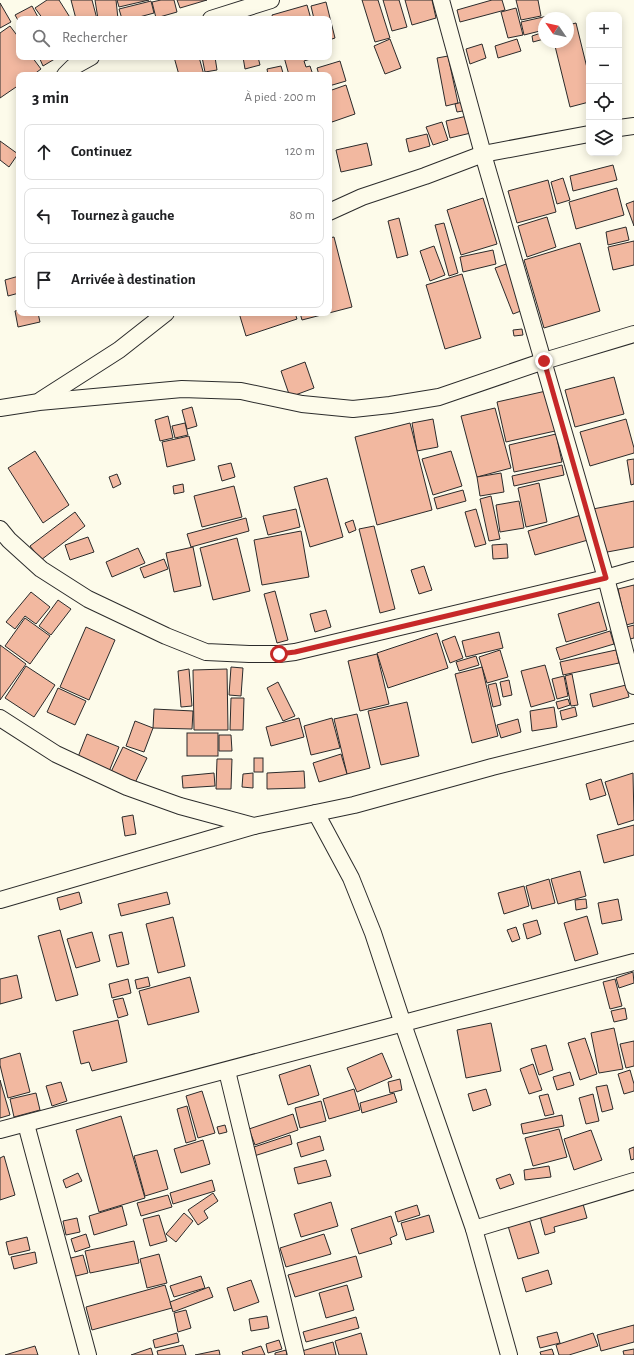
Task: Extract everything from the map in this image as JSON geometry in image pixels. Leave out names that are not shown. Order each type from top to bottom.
[{"type":"street","points":[[220,16],[271,0]]},
{"type":"street","points":[[441,0],[483,154],[606,578],[634,686]]},
{"type":"street","points":[[68,72],[87,60]]},
{"type":"street","points":[[622,128],[634,126]]},
{"type":"street","points":[[332,211],[362,197],[425,176],[483,154],[586,135]]},
{"type":"street","points":[[39,402],[118,350],[162,316]]},
{"type":"street","points":[[0,408],[39,402],[182,389],[241,391],[302,404],[353,409],[390,405],[439,397],[544,361],[634,334]]},
{"type":"street","points":[[0,529],[9,540],[42,569],[88,599],[166,636],[206,652],[264,654],[295,652],[634,570]]},
{"type":"street","points":[[0,718],[56,754],[127,787],[180,806],[254,826]]},
{"type":"street","points":[[2,897],[254,826],[354,805],[492,767],[634,732]]},
{"type":"street","points":[[316,813],[350,878],[373,933],[402,1024],[474,1229],[509,1355]]},
{"type":"street","points":[[0,1130],[634,962]]},
{"type":"street","points":[[227,1071],[296,1355]]},
{"type":"street","points":[[26,1124],[88,1355]]},
{"type":"street","points":[[474,1229],[634,1181]]},
{"type":"building","points":[[47,0],[59,0],[69,16],[41,16],[35,8]]},
{"type":"building","points":[[71,0],[92,0],[96,16],[75,16]]},
{"type":"building","points":[[95,0],[116,0],[118,16],[98,16]]},
{"type":"building","points":[[117,0],[149,0],[119,7]]},
{"type":"building","points":[[174,0],[177,12],[163,16],[156,16],[152,2]]},
{"type":"building","points":[[177,0],[207,0],[180,8]]},
{"type":"building","points":[[362,0],[378,0],[390,38],[375,42]]},
{"type":"building","points":[[383,0],[399,0],[407,27],[392,31]]},
{"type":"building","points":[[405,0],[432,0],[436,18],[412,25]]},
{"type":"building","points":[[492,0],[502,0],[505,10],[460,22],[457,10]]},
{"type":"building","points":[[516,0],[538,0],[540,12],[538,12],[538,17],[521,20]]},
{"type":"building","points":[[151,1],[154,13],[143,16],[121,16],[119,9]]},
{"type":"building","points":[[326,2],[330,16],[313,16],[311,6]]},
{"type":"building","points":[[0,3],[11,22],[0,28]]},
{"type":"building","points":[[307,5],[310,16],[272,16]]},
{"type":"building","points":[[32,6],[37,16],[16,17],[15,15]]},
{"type":"building","points":[[516,8],[523,35],[508,38],[501,12]]},
{"type":"building","points":[[538,18],[538,32],[524,35],[521,22]]},
{"type":"building","points":[[576,23],[586,64],[586,103],[570,107],[555,48],[574,48],[574,24]]},
{"type":"building","points":[[10,26],[16,34],[16,60],[34,60],[41,69],[37,72],[16,72],[16,87],[0,98],[0,33]]},
{"type":"building","points":[[332,26],[335,38],[332,39]]},
{"type":"building","points":[[538,34],[538,41],[533,42],[532,36]]},
{"type":"building","points":[[390,39],[401,68],[385,74],[374,46]]},
{"type":"building","points":[[517,39],[521,51],[498,58],[495,46]]},
{"type":"building","points":[[482,44],[486,58],[470,64],[466,49]]},
{"type":"building","points":[[448,56],[458,103],[446,106],[437,58]]},
{"type":"building","points":[[40,60],[53,60],[43,66]]},
{"type":"building","points":[[175,60],[200,60],[203,72],[178,72]]},
{"type":"building","points":[[203,60],[215,60],[217,70],[205,72]]},
{"type":"building","points":[[244,60],[259,60],[260,65],[245,69]]},
{"type":"building","points":[[285,60],[307,60],[304,61],[306,67],[310,66],[312,72],[288,72]]},
{"type":"building","points":[[340,61],[346,81],[332,85],[332,72],[318,72],[317,68]]},
{"type":"building","points":[[281,66],[283,72],[268,72],[267,69]]},
{"type":"building","points":[[346,85],[355,114],[332,122],[332,90]]},
{"type":"building","points":[[466,101],[468,110],[457,112],[455,104]]},
{"type":"building","points":[[471,115],[475,132],[450,138],[446,121]]},
{"type":"building","points":[[442,122],[448,140],[433,145],[426,127]]},
{"type":"building","points":[[427,134],[430,146],[409,152],[406,139]]},
{"type":"building","points":[[0,141],[16,153],[16,157],[9,167],[0,160]]},
{"type":"building","points":[[367,143],[372,165],[341,172],[336,150]]},
{"type":"building","points":[[613,165],[617,180],[573,191],[570,176]]},
{"type":"building","points":[[563,178],[570,200],[557,204],[551,182]]},
{"type":"building","points":[[548,180],[556,212],[517,223],[508,191]]},
{"type":"building","points":[[617,188],[624,215],[576,229],[569,202]]},
{"type":"building","points":[[483,198],[497,244],[461,255],[447,210]]},
{"type":"building","points":[[634,201],[634,226],[626,204]]},
{"type":"building","points":[[547,217],[556,247],[527,257],[518,226]]},
{"type":"building","points":[[399,218],[408,255],[397,258],[388,221]]},
{"type":"building","points":[[444,223],[458,273],[449,276],[435,225]]},
{"type":"building","points":[[626,227],[629,240],[608,245],[606,232]]},
{"type":"building","points":[[332,237],[334,237],[352,307],[332,312]]},
{"type":"building","points":[[634,241],[634,265],[613,270],[608,247]]},
{"type":"building","points":[[580,243],[600,311],[544,328],[524,260]]},
{"type":"building","points":[[434,246],[445,275],[430,281],[420,251]]},
{"type":"building","points":[[493,250],[496,264],[463,272],[460,257]]},
{"type":"building","points":[[509,263],[526,309],[513,314],[495,268]]},
{"type":"building","points":[[462,274],[481,338],[445,349],[426,285]]},
{"type":"building","points":[[16,277],[16,294],[8,296],[5,280]]},
{"type":"building","points":[[15,311],[16,316],[39,316],[40,322],[18,327]]},
{"type":"building","points":[[240,316],[296,316],[297,319],[246,336]]},
{"type":"building","points":[[301,316],[317,316],[302,320]]},
{"type":"building","points":[[522,329],[523,335],[514,336],[513,330]]},
{"type":"building","points":[[305,362],[314,388],[290,397],[281,371]]},
{"type":"building","points":[[614,377],[624,414],[575,427],[565,390]]},
{"type":"building","points":[[546,391],[555,431],[506,442],[497,402]]},
{"type":"building","points":[[192,407],[197,426],[187,429],[182,410]]},
{"type":"building","points":[[495,408],[511,468],[477,477],[461,416]]},
{"type":"building","points":[[168,416],[173,438],[160,441],[155,420]]},
{"type":"building","points":[[433,419],[438,447],[417,451],[412,423]]},
{"type":"building","points":[[626,419],[634,453],[590,466],[580,432]]},
{"type":"building","points":[[185,423],[188,435],[175,438],[172,426]]},
{"type":"building","points":[[410,423],[432,510],[377,525],[355,437]]},
{"type":"building","points":[[556,434],[562,462],[514,472],[509,445]]},
{"type":"building","points":[[189,436],[195,460],[167,467],[162,442]]},
{"type":"building","points":[[35,451],[69,505],[43,523],[8,468]]},
{"type":"building","points":[[451,451],[462,486],[433,495],[422,459]]},
{"type":"building","points":[[634,459],[634,484],[631,485],[627,460]]},
{"type":"building","points":[[231,463],[235,477],[222,481],[218,466]]},
{"type":"building","points":[[562,465],[564,475],[514,486],[512,476]]},
{"type":"building","points":[[501,473],[504,492],[480,496],[477,477]]},
{"type":"building","points":[[117,474],[121,484],[113,488],[109,477]]},
{"type":"building","points":[[327,478],[343,537],[310,547],[294,487]]},
{"type":"building","points":[[539,483],[547,522],[526,527],[518,488]]},
{"type":"building","points":[[183,484],[184,492],[174,494],[173,486]]},
{"type":"building","points":[[234,486],[242,517],[202,527],[194,496]]},
{"type":"building","points":[[463,490],[466,501],[437,509],[434,498]]},
{"type":"building","points":[[491,496],[500,539],[489,541],[480,499]]},
{"type":"building","points":[[519,501],[524,528],[500,532],[496,505]]},
{"type":"building","points":[[634,501],[634,547],[602,553],[593,509]]},
{"type":"building","points":[[296,509],[300,527],[268,535],[263,516]]},
{"type":"building","points":[[476,509],[486,544],[475,547],[465,512]]},
{"type":"building","points":[[75,512],[85,526],[41,560],[30,546]]},
{"type":"building","points":[[581,515],[588,540],[535,555],[528,531]]},
{"type":"building","points":[[246,518],[249,531],[191,547],[187,534]]},
{"type":"building","points":[[353,520],[356,530],[349,533],[345,523]]},
{"type":"building","points":[[374,526],[395,609],[380,613],[359,529]]},
{"type":"building","points":[[301,531],[309,577],[262,585],[254,540]]},
{"type":"building","points":[[88,537],[94,552],[70,560],[65,545]]},
{"type":"building","points":[[237,538],[250,591],[213,600],[200,548]]},
{"type":"building","points":[[507,544],[508,558],[493,559],[492,545]]},
{"type":"building","points":[[193,547],[201,586],[174,592],[166,553]]},
{"type":"building","points":[[138,548],[145,563],[112,577],[106,562]]},
{"type":"building","points":[[164,559],[168,569],[144,578],[140,568]]},
{"type":"building","points":[[424,566],[432,590],[419,594],[411,570]]},
{"type":"building","points":[[634,585],[634,623],[626,625],[618,589]]},
{"type":"building","points":[[275,591],[288,640],[277,643],[264,594]]},
{"type":"building","points":[[31,592],[50,607],[36,624],[25,616],[15,629],[6,622]]},
{"type":"building","points":[[58,600],[71,609],[51,635],[39,626]]},
{"type":"building","points":[[599,602],[607,630],[566,642],[558,614]]},
{"type":"building","points":[[326,610],[331,627],[315,632],[310,614]]},
{"type":"building","points":[[25,618],[50,636],[30,664],[5,646]]},
{"type":"building","points":[[634,625],[634,638],[626,640],[623,628]]},
{"type":"building","points":[[86,627],[115,640],[89,700],[60,687]]},
{"type":"building","points":[[610,631],[614,644],[560,660],[556,648]]},
{"type":"building","points":[[499,632],[503,648],[466,657],[462,641]]},
{"type":"building","points":[[437,633],[448,668],[388,688],[377,653]]},
{"type":"building","points":[[455,636],[463,658],[450,663],[442,641]]},
{"type":"building","points":[[0,645],[26,664],[0,700]]},
{"type":"building","points":[[500,650],[508,677],[487,683],[479,657]]},
{"type":"building","points":[[616,650],[619,663],[563,675],[560,662]]},
{"type":"building","points":[[377,654],[389,704],[360,711],[348,661]]},
{"type":"building","points":[[476,656],[479,665],[459,671],[456,662]]},
{"type":"building","points":[[545,665],[555,700],[531,707],[521,671]]},
{"type":"building","points":[[26,666],[55,685],[34,717],[5,698]]},
{"type":"building","points":[[231,667],[243,668],[241,696],[229,695]]},
{"type":"building","points":[[482,667],[498,736],[472,743],[455,674]]},
{"type":"building","points":[[189,669],[192,706],[181,707],[178,671]]},
{"type":"building","points":[[227,669],[228,730],[194,730],[193,670]]},
{"type":"building","points":[[572,674],[578,705],[571,706],[565,676]]},
{"type":"building","points":[[564,676],[568,696],[557,699],[552,679]]},
{"type":"building","points":[[509,680],[512,695],[503,697],[500,682]]},
{"type":"building","points":[[278,682],[295,716],[283,721],[267,688]]},
{"type":"building","points":[[496,683],[501,705],[493,707],[488,685]]},
{"type":"building","points":[[626,685],[629,697],[593,707],[590,694]]},
{"type":"building","points":[[58,688],[86,701],[75,725],[47,712]]},
{"type":"building","points":[[231,698],[244,698],[243,730],[230,730]]},
{"type":"building","points":[[568,699],[570,705],[558,709],[556,702]]},
{"type":"building","points":[[407,702],[419,756],[381,765],[368,711]]},
{"type":"building","points":[[554,707],[557,727],[532,731],[530,711]]},
{"type":"building","points":[[575,707],[577,716],[562,720],[560,711]]},
{"type":"building","points":[[154,709],[193,711],[192,729],[153,728]]},
{"type":"building","points":[[357,714],[370,768],[347,774],[334,719]]},
{"type":"building","points":[[299,718],[304,737],[271,746],[266,727]]},
{"type":"building","points":[[332,718],[340,748],[311,755],[304,726]]},
{"type":"building","points":[[518,719],[521,732],[501,738],[497,725]]},
{"type":"building","points":[[135,721],[153,728],[144,752],[126,746]]},
{"type":"building","points":[[187,733],[218,733],[218,756],[187,756]]},
{"type":"building","points":[[87,734],[119,747],[108,774],[76,762]]},
{"type":"building","points":[[219,735],[231,735],[232,751],[219,751]]},
{"type":"building","points":[[123,747],[147,758],[134,785],[110,774]]},
{"type":"building","points":[[341,754],[347,774],[319,782],[313,763]]},
{"type":"building","points":[[254,758],[263,758],[263,772],[254,772]]},
{"type":"building","points":[[217,759],[232,759],[231,789],[216,789]]},
{"type":"building","points":[[304,771],[305,788],[267,789],[267,773]]},
{"type":"building","points":[[214,773],[215,786],[183,788],[182,776]]},
{"type":"building","points":[[253,773],[253,788],[242,787],[243,774]]},
{"type":"building","points":[[633,773],[634,820],[618,825],[605,782]]},
{"type":"building","points":[[601,779],[606,795],[590,800],[586,784]]},
{"type":"building","points":[[133,815],[136,834],[125,836],[122,817]]},
{"type":"building","points":[[634,825],[634,855],[604,863],[597,835]]},
{"type":"building","points":[[580,871],[586,896],[558,904],[551,879]]},
{"type":"building","points":[[549,879],[555,903],[532,909],[526,886]]},
{"type":"building","points":[[524,886],[529,906],[504,914],[498,893]]},
{"type":"building","points":[[79,892],[82,903],[60,910],[57,898]]},
{"type":"building","points":[[167,892],[170,904],[121,916],[118,904]]},
{"type":"building","points":[[586,899],[587,908],[576,910],[575,900]]},
{"type":"building","points":[[618,899],[622,920],[602,924],[598,903]]},
{"type":"building","points":[[587,916],[598,954],[575,961],[564,923]]},
{"type":"building","points":[[173,917],[185,966],[158,973],[146,924]]},
{"type":"building","points":[[537,920],[541,934],[527,939],[523,924]]},
{"type":"building","points":[[516,927],[520,939],[512,942],[507,930]]},
{"type":"building","points":[[60,930],[78,995],[56,1001],[38,936]]},
{"type":"building","points":[[92,932],[100,961],[76,968],[67,939]]},
{"type":"building","points":[[122,932],[129,964],[117,967],[109,935]]},
{"type":"building","points":[[633,972],[634,983],[619,988],[616,978]]},
{"type":"building","points":[[17,975],[22,998],[0,1004],[0,979]]},
{"type":"building","points":[[148,977],[150,986],[137,989],[135,980]]},
{"type":"building","points":[[190,977],[199,1012],[148,1025],[139,991]]},
{"type":"building","points":[[128,979],[131,993],[112,998],[109,984]]},
{"type":"building","points":[[615,979],[622,1006],[610,1009],[603,982]]},
{"type":"building","points":[[123,998],[128,1015],[118,1018],[113,1000]]},
{"type":"building","points":[[625,1008],[627,1019],[614,1022],[611,1011]]},
{"type":"building","points":[[118,1020],[127,1062],[92,1071],[89,1062],[81,1064],[73,1031]]},
{"type":"building","points":[[491,1023],[501,1071],[466,1078],[457,1030]]},
{"type":"building","points":[[614,1028],[623,1069],[599,1073],[591,1033]]},
{"type":"building","points":[[585,1038],[597,1074],[580,1080],[568,1043]]},
{"type":"building","points":[[634,1041],[634,1066],[626,1068],[620,1044]]},
{"type":"building","points":[[546,1045],[553,1070],[539,1075],[531,1049]]},
{"type":"building","points":[[20,1053],[30,1092],[8,1098],[0,1065],[0,1059]]},
{"type":"building","points":[[382,1053],[392,1077],[357,1092],[347,1068]]},
{"type":"building","points":[[533,1064],[542,1090],[529,1094],[520,1069]]},
{"type":"building","points":[[310,1065],[319,1095],[288,1105],[279,1075]]},
{"type":"building","points":[[630,1070],[634,1084],[634,1091],[624,1094],[618,1074]]},
{"type":"building","points":[[570,1072],[574,1085],[557,1090],[553,1077]]},
{"type":"building","points":[[400,1079],[402,1090],[390,1093],[388,1082]]},
{"type":"building","points":[[0,1080],[10,1115],[0,1118]]},
{"type":"building","points":[[61,1082],[67,1101],[52,1106],[46,1086]]},
{"type":"building","points":[[607,1085],[613,1109],[602,1112],[596,1087]]},
{"type":"building","points":[[354,1089],[360,1110],[329,1119],[323,1099]]},
{"type":"building","points":[[486,1089],[491,1105],[473,1111],[468,1094]]},
{"type":"building","points":[[202,1091],[215,1133],[198,1138],[186,1096]]},
{"type":"building","points":[[36,1093],[40,1110],[14,1117],[10,1099]]},
{"type":"building","points":[[394,1093],[397,1102],[362,1113],[360,1103]]},
{"type":"building","points":[[548,1094],[554,1114],[545,1116],[539,1096]]},
{"type":"building","points":[[593,1094],[599,1121],[586,1124],[579,1098]]},
{"type":"building","points":[[321,1101],[326,1121],[300,1128],[295,1108]]},
{"type":"building","points":[[187,1106],[196,1140],[186,1143],[177,1109]]},
{"type":"building","points":[[293,1114],[298,1130],[255,1145],[249,1129]]},
{"type":"building","points":[[562,1115],[564,1126],[523,1134],[521,1124]]},
{"type":"building","points":[[121,1116],[145,1198],[99,1212],[76,1130]]},
{"type":"building","points":[[225,1125],[227,1132],[219,1134],[217,1127]]},
{"type":"building","points":[[559,1129],[567,1157],[533,1166],[525,1138]]},
{"type":"building","points":[[591,1130],[602,1160],[574,1170],[564,1139]]},
{"type":"building","points":[[290,1135],[292,1144],[254,1156],[251,1148]]},
{"type":"building","points":[[320,1136],[324,1150],[301,1157],[297,1143]]},
{"type":"building","points":[[203,1140],[210,1164],[181,1173],[174,1149]]},
{"type":"building","points":[[634,1147],[634,1159],[631,1160],[629,1149]]},
{"type":"building","points":[[157,1150],[168,1189],[145,1196],[134,1156]]},
{"type":"building","points":[[4,1156],[15,1195],[0,1200],[0,1158]]},
{"type":"building","points":[[326,1160],[331,1176],[298,1184],[294,1168]]},
{"type":"building","points":[[549,1166],[551,1177],[525,1180],[524,1170]]},
{"type":"building","points":[[78,1173],[82,1181],[66,1188],[63,1180]]},
{"type":"building","points":[[510,1174],[514,1184],[500,1189],[496,1179]]},
{"type":"building","points":[[212,1180],[215,1191],[173,1204],[170,1193]]},
{"type":"building","points":[[213,1193],[218,1201],[204,1211],[208,1218],[198,1225],[188,1210]]},
{"type":"building","points":[[168,1195],[172,1207],[141,1216],[137,1203]]},
{"type":"building","points":[[331,1202],[338,1226],[301,1237],[294,1214]]},
{"type":"building","points":[[583,1204],[587,1218],[554,1227],[555,1232],[545,1235],[540,1216]]},
{"type":"building","points":[[417,1205],[420,1215],[398,1222],[395,1212]]},
{"type":"building","points":[[122,1206],[127,1225],[94,1235],[89,1216]]},
{"type":"building","points":[[184,1213],[193,1221],[176,1242],[166,1234]]},
{"type":"building","points":[[159,1215],[167,1241],[150,1246],[143,1219]]},
{"type":"building","points":[[429,1215],[434,1232],[406,1240],[401,1223]]},
{"type":"building","points":[[391,1216],[397,1235],[390,1238],[392,1244],[359,1254],[351,1229]]},
{"type":"building","points":[[77,1218],[80,1232],[66,1235],[63,1221]]},
{"type":"building","points":[[529,1219],[539,1253],[518,1259],[508,1226]]},
{"type":"building","points":[[86,1234],[90,1247],[75,1252],[71,1239]]},
{"type":"building","points":[[324,1234],[331,1254],[286,1267],[280,1248]]},
{"type":"building","points":[[27,1237],[30,1250],[9,1255],[6,1242]]},
{"type":"building","points":[[134,1241],[139,1263],[90,1273],[85,1251]]},
{"type":"building","points":[[35,1252],[37,1263],[14,1269],[11,1257]]},
{"type":"building","points":[[159,1254],[167,1283],[147,1288],[140,1259]]},
{"type":"building","points":[[83,1255],[88,1273],[72,1277],[67,1259]]},
{"type":"building","points":[[356,1256],[362,1277],[295,1297],[288,1275]]},
{"type":"building","points":[[548,1270],[552,1284],[526,1292],[522,1278]]},
{"type":"building","points":[[201,1276],[205,1288],[174,1297],[170,1286]]},
{"type":"building","points":[[251,1280],[259,1302],[234,1311],[227,1288]]},
{"type":"building","points":[[165,1285],[172,1308],[92,1330],[86,1307]]},
{"type":"building","points":[[347,1285],[354,1310],[326,1318],[319,1293]]},
{"type":"building","points":[[209,1287],[213,1297],[173,1312],[170,1302]]},
{"type":"building","points":[[186,1310],[191,1328],[178,1332],[174,1313]]},
{"type":"building","points":[[267,1316],[269,1328],[251,1331],[249,1319]]},
{"type":"building","points":[[356,1317],[359,1328],[306,1342],[303,1332]]},
{"type":"building","points":[[634,1325],[634,1342],[601,1351],[597,1335]]},
{"type":"building","points":[[557,1332],[560,1343],[540,1348],[537,1337]]},
{"type":"building","points":[[177,1333],[179,1342],[155,1348],[153,1340]]},
{"type":"building","points":[[361,1333],[367,1355],[339,1355],[335,1341]]},
{"type":"building","points":[[593,1333],[598,1346],[569,1355],[559,1355],[556,1345]]},
{"type":"building","points":[[279,1340],[282,1349],[268,1353],[266,1344]]},
{"type":"building","points":[[333,1342],[336,1355],[303,1355],[302,1351]]},
{"type":"building","points":[[183,1345],[186,1355],[158,1355],[157,1351]]},
{"type":"building","points":[[35,1346],[38,1355],[5,1355]]},
{"type":"building","points":[[261,1346],[265,1355],[243,1355],[242,1352]]},
{"type":"building","points":[[151,1348],[153,1355],[131,1355]]},
{"type":"building","points":[[552,1349],[554,1355],[541,1355],[540,1352]]},
{"type":"building","points":[[634,1349],[634,1355],[624,1355],[623,1351]]},
{"type":"building","points":[[219,1350],[220,1355],[195,1355]]},
{"type":"building","points":[[286,1350],[287,1355],[275,1355],[275,1353]]},
{"type":"route","points":[[279,654],[295,652],[606,578],[544,361]]}]
